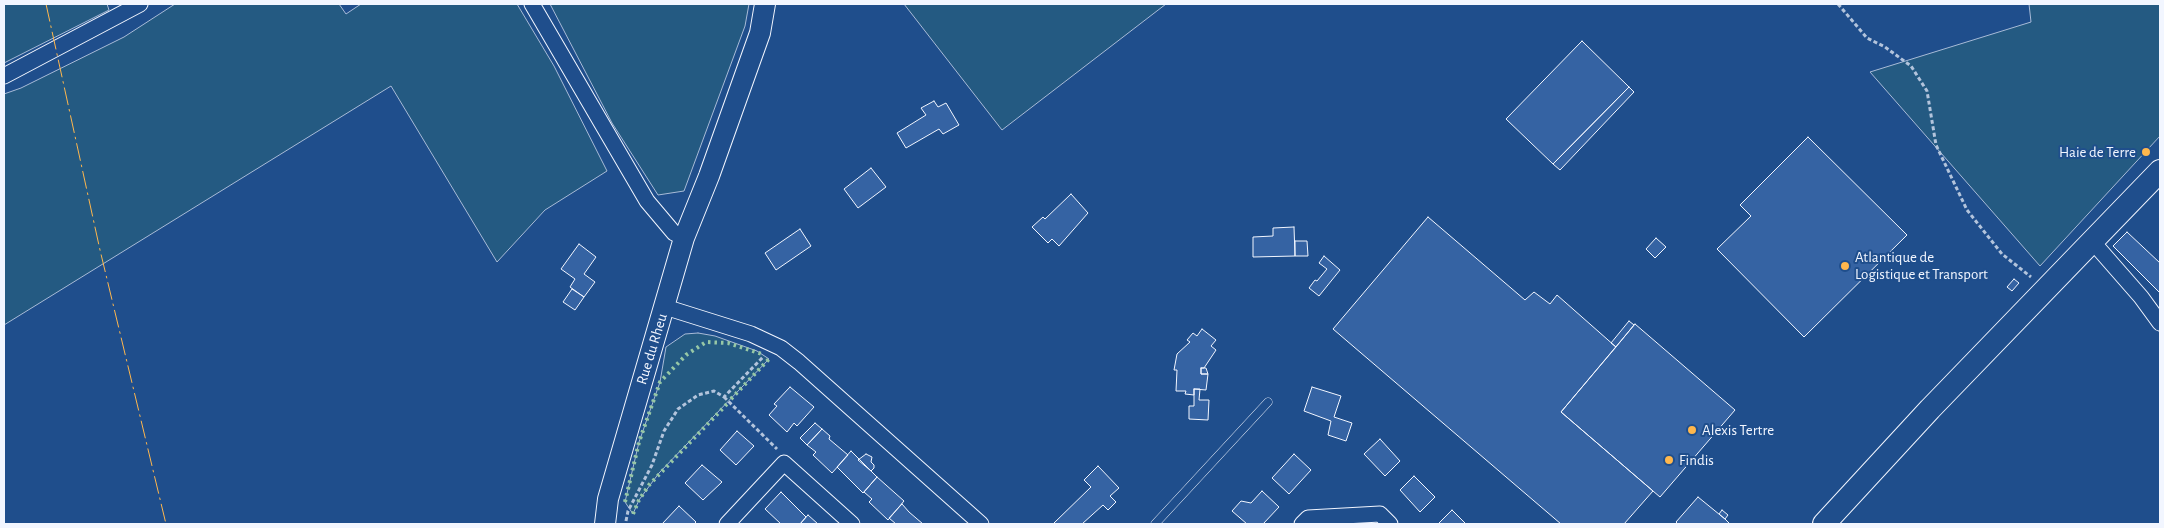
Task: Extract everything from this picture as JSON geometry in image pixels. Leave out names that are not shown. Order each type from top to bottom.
[{"type":"main road","points":[[1824,524],[1930,409],[2160,171]]},
{"type":"street","points":[[4,76],[140,4]]},
{"type":"street","points":[[532,4],[647,201],[674,232],[684,238]]},
{"type":"street","name":"Rue du Rheu","points":[[605,524],[608,499],[684,238],[709,176],[760,33],[765,4]]},
{"type":"street","points":[[2092,241],[2141,297],[2160,323]]},
{"type":"street","points":[[665,306],[751,334],[774,345],[799,362],[981,524]]},
{"type":"street","points":[[727,524],[784,463],[852,524]]},
{"type":"street","points":[[1302,524],[1308,518],[1380,514],[1390,524]]},
{"type":"lane","points":[[1155,524],[1268,402]]},
{"type":"path","points":[[1838,4],[1868,38],[1885,46],[1911,66],[1927,91],[1936,145],[1967,210],[2002,254],[2046,288]]},
{"type":"path","points":[[724,397],[774,345]]},
{"type":"path","points":[[625,524],[628,511],[652,465],[664,431],[678,409],[698,395],[714,391],[724,397],[778,449],[784,463]]},
{"type":"shaded area","points":[[4,4],[107,4],[109,10],[4,63]]},
{"type":"shaded area","points":[[175,4],[339,4],[346,14],[361,4],[517,4],[554,66],[607,171],[545,210],[497,262],[391,86],[4,325],[4,94],[21,88],[124,37]]},
{"type":"shaded area","points":[[550,4],[749,4],[745,26],[684,191],[658,195],[612,123]]},
{"type":"shaded area","points":[[904,4],[1166,4],[1002,130]]},
{"type":"shaded area","points":[[2029,4],[2160,4],[2160,136],[2040,266],[1870,72],[2031,22]]},
{"type":"shaded area","points":[[698,333],[715,336],[757,351],[769,359],[659,473],[639,500],[633,514],[625,502],[639,442],[660,382],[666,347],[685,334]]},
{"type":"building","points":[[1582,41],[1629,87],[1553,164],[1506,119]]},
{"type":"building","points":[[1629,87],[1634,92],[1560,170],[1553,164]]},
{"type":"building","points":[[934,101],[938,107],[946,103],[959,125],[943,134],[939,129],[906,148],[897,133],[926,115],[921,108]]},
{"type":"building","points":[[1808,137],[1907,235],[1804,337],[1717,249],[1751,216],[1740,205]]},
{"type":"building","points":[[871,168],[886,187],[858,208],[844,189]]},
{"type":"building","points":[[1071,194],[1088,213],[1059,246],[1052,239],[1048,243],[1032,227],[1043,217],[1045,219]]},
{"type":"building","points":[[1428,217],[1525,300],[1534,292],[1550,304],[1557,295],[1616,347],[1561,412],[1653,491],[1624,524],[1561,524],[1333,329]]},
{"type":"building","points":[[1294,227],[1295,256],[1253,257],[1253,237],[1273,236],[1273,228]]},
{"type":"building","points":[[800,229],[811,246],[776,270],[765,253]]},
{"type":"building","points":[[2127,232],[2160,263],[2160,293],[2113,246]]},
{"type":"building","points":[[1656,238],[1666,247],[1655,258],[1646,249]]},
{"type":"building","points":[[1295,241],[1307,241],[1308,256],[1295,256]]},
{"type":"building","points":[[579,244],[596,257],[584,274],[595,282],[584,297],[570,287],[575,279],[561,269]]},
{"type":"building","points":[[1324,256],[1340,270],[1319,296],[1309,288],[1327,269],[1319,263]]},
{"type":"building","points":[[2014,279],[2019,283],[2012,291],[2007,287]]},
{"type":"building","points":[[572,289],[584,297],[575,310],[563,302]]},
{"type":"building","points":[[1629,321],[1634,325],[1616,347],[1611,343]]},
{"type":"building","points":[[1635,324],[1735,410],[1660,497],[1561,412]]},
{"type":"building","points":[[1202,329],[1216,340],[1211,346],[1216,350],[1204,368],[1201,368],[1201,374],[1208,374],[1206,390],[1194,389],[1194,395],[1185,394],[1186,391],[1176,391],[1177,370],[1174,370],[1177,354],[1190,342],[1187,340],[1193,333],[1197,336]]},
{"type":"building","points":[[1201,368],[1206,368],[1208,374],[1201,374]]},
{"type":"building","points":[[790,387],[814,407],[797,426],[794,423],[787,432],[769,415],[777,406],[774,404]]},
{"type":"building","points":[[1312,387],[1341,396],[1334,417],[1352,423],[1346,441],[1328,435],[1331,421],[1304,411]]},
{"type":"building","points":[[1194,389],[1200,389],[1199,400],[1209,400],[1208,420],[1189,419],[1189,406],[1194,406]]},
{"type":"building","points":[[815,423],[822,429],[807,445],[800,438]]},
{"type":"building","points":[[822,429],[830,436],[829,439],[848,455],[832,473],[813,455],[816,452],[807,445]]},
{"type":"building","points":[[737,431],[754,446],[736,465],[720,450]]},
{"type":"building","points":[[1380,439],[1400,461],[1385,476],[1364,454]]},
{"type":"building","points":[[851,451],[877,477],[863,493],[837,467]]},
{"type":"building","points":[[866,454],[872,457],[871,462],[874,468],[871,471],[858,460]]},
{"type":"building","points":[[1294,454],[1311,470],[1289,494],[1272,478]]},
{"type":"building","points":[[702,465],[722,482],[703,500],[685,483]]},
{"type":"building","points":[[1098,466],[1119,488],[1110,496],[1116,502],[1108,510],[1103,505],[1082,524],[1054,523],[1091,487],[1084,480]]},
{"type":"building","points":[[1414,476],[1435,497],[1420,512],[1400,490]]},
{"type":"building","points":[[877,477],[904,501],[888,520],[869,502],[872,499],[864,492]]},
{"type":"building","points":[[1262,491],[1279,507],[1263,524],[1247,524],[1232,511],[1241,501],[1251,503]]},
{"type":"building","points":[[781,492],[806,517],[800,524],[781,524],[765,509]]},
{"type":"building","points":[[1698,497],[1730,524],[1678,524],[1676,522]]},
{"type":"building","points":[[902,504],[923,524],[896,524],[889,518]]},
{"type":"building","points":[[679,506],[696,522],[694,524],[662,524]]},
{"type":"building","points":[[1452,510],[1466,524],[1438,524]]},
{"type":"building","points":[[1722,510],[1728,515],[1725,519],[1719,514]]},
{"type":"building","points":[[808,515],[818,524],[800,524]]},
{"type":"hedge","points":[[625,502],[639,442],[660,382],[686,355],[706,342],[728,343],[762,354]]},
{"type":"hedge","points":[[731,399],[769,359]]},
{"type":"hedge","points":[[633,514],[639,500],[649,485],[727,404]]},
{"type":"power","points":[[46,4],[100,250],[166,524]]},
{"type":"place","name":"Haie de Terre","points":[[2146,152]]},
{"type":"place","name":"Atlantique de Logistique et Transport","points":[[1845,266]]},
{"type":"place","name":"Alexis Tertre","points":[[1692,430]]},
{"type":"place","name":"Findis","points":[[1669,460]]}]
